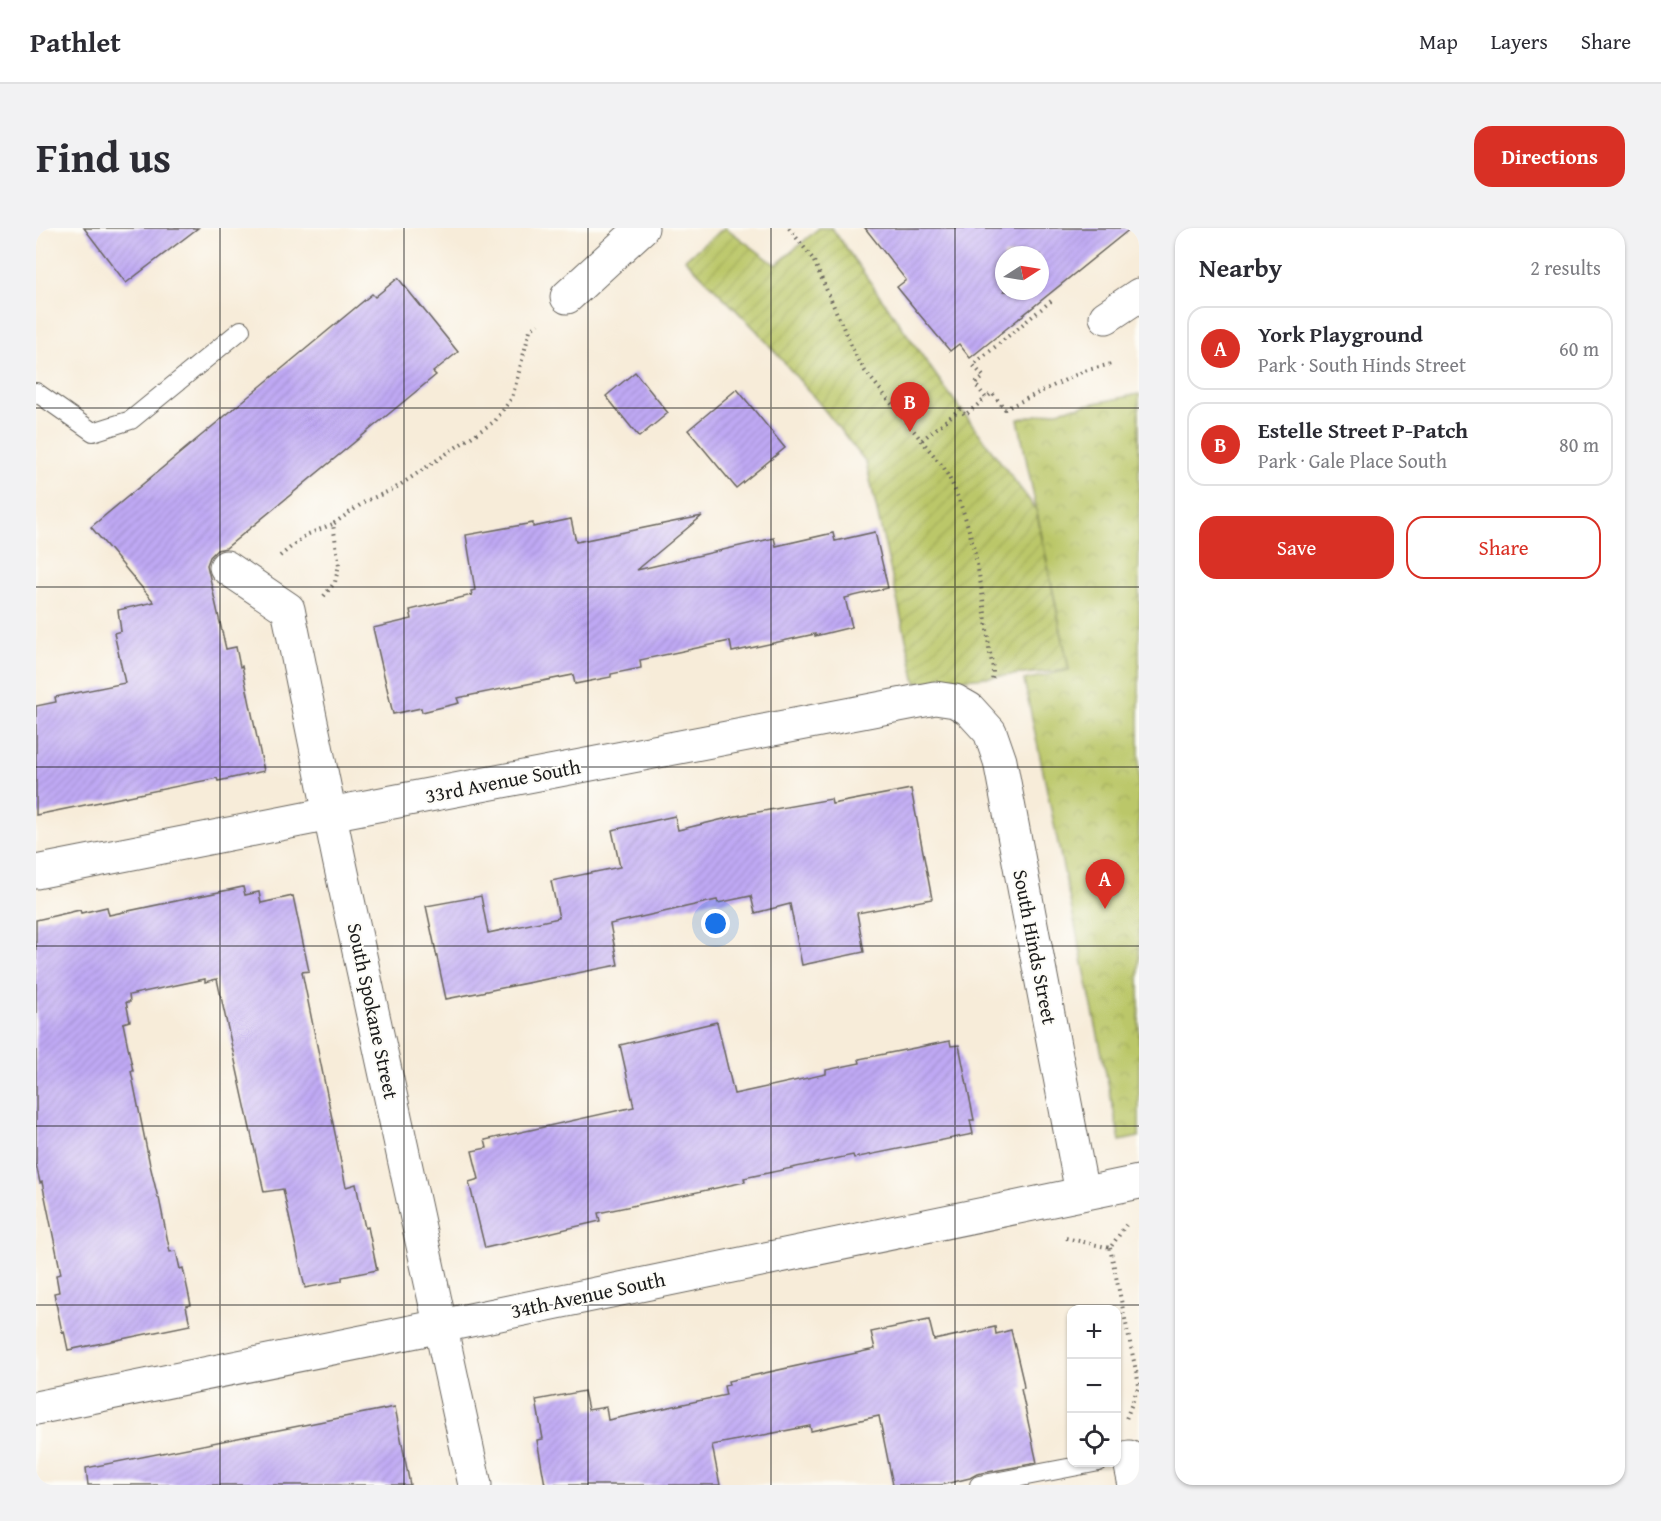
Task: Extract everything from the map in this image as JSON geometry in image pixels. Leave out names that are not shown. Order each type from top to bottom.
[{"type":"street","points":[[567,297],[642,228]]},
{"type":"street","points":[[1106,317],[1139,295]]},
{"type":"street","points":[[226,567],[288,609]]},
{"type":"street","name":"South Spokane Street","points":[[288,609],[475,1485]]},
{"type":"street","name":"33rd Avenue South","points":[[36,872],[935,699],[955,701],[969,709]]},
{"type":"street","name":"South Hinds Street","points":[[969,709],[990,732],[1000,760],[1082,1193]]},
{"type":"street","name":"34th Avenue South","points":[[36,1408],[1139,1182]]},
{"type":"lane","points":[[36,392],[93,432],[131,420],[241,330]]},
{"type":"lane","points":[[979,1485],[1124,1458]]},
{"type":"path","points":[[789,228],[813,259],[854,352],[865,371],[944,468],[954,485],[966,517],[983,595],[994,673],[991,682]]},
{"type":"path","points":[[255,586],[273,562],[306,535],[333,524],[366,501],[394,489],[495,421],[512,398],[530,330],[567,297]]},
{"type":"path","points":[[986,398],[975,384],[984,377],[973,365],[1051,301]]},
{"type":"path","points":[[922,440],[960,409],[965,415],[992,393],[1005,409],[1084,371],[1111,364]]},
{"type":"path","points":[[288,609],[321,601],[335,582],[339,565],[333,524]]},
{"type":"path","points":[[1124,1458],[1139,1385],[1110,1248],[1128,1223]]},
{"type":"path","points":[[1060,1236],[1110,1248]]},
{"type":"green space","points":[[724,228],[776,265],[819,228],[832,228],[945,388],[1036,509],[1069,670],[916,683],[866,462],[757,331],[685,259]]},
{"type":"green space","points":[[1139,394],[1139,1137],[1120,1141],[1024,680],[1069,670],[1018,419]]},
{"type":"building","points":[[84,228],[198,228],[126,283]]},
{"type":"building","points":[[865,228],[1131,228],[1049,294],[1049,246],[995,246],[995,300],[1042,300],[970,358],[959,344],[950,351],[897,287],[906,280]]},
{"type":"building","points":[[398,278],[458,352],[433,372],[436,375],[226,548],[217,550],[210,557],[207,565],[226,649],[236,647],[240,667],[242,666],[264,771],[218,781],[217,778],[36,815],[36,706],[56,702],[55,697],[125,683],[114,633],[121,631],[118,610],[154,602],[91,527],[372,294],[375,297]]},
{"type":"building","points":[[635,372],[668,413],[639,437],[606,396]]},
{"type":"building","points":[[737,389],[785,448],[736,488],[688,430]]},
{"type":"building","points":[[702,516],[637,570],[774,538],[776,546],[833,533],[835,541],[875,532],[888,588],[845,598],[852,627],[732,652],[730,641],[640,660],[641,668],[611,674],[611,677],[575,684],[573,675],[457,698],[459,703],[422,712],[421,708],[393,714],[373,628],[412,619],[410,610],[472,595],[471,591],[475,590],[466,535],[533,523],[533,527],[571,519],[576,542]]},
{"type":"building","points":[[911,789],[932,899],[857,913],[864,952],[802,965],[790,904],[755,913],[751,896],[718,903],[717,900],[610,924],[618,965],[446,999],[426,906],[481,896],[488,933],[559,918],[551,881],[620,867],[612,830],[675,816],[678,830],[736,816],[831,799],[832,804]]},
{"type":"building","points":[[243,887],[245,895],[259,892],[261,903],[293,896],[309,971],[302,972],[346,1187],[356,1184],[377,1270],[342,1277],[342,1281],[305,1288],[283,1189],[264,1192],[217,979],[205,982],[205,979],[129,995],[130,1002],[126,1002],[130,1021],[123,1023],[133,1071],[131,1071],[170,1252],[176,1251],[180,1269],[183,1268],[191,1305],[186,1306],[190,1325],[68,1350],[54,1293],[59,1292],[56,1275],[61,1274],[42,1182],[40,1183],[36,1164],[36,920],[80,910],[81,913],[107,907],[109,915]]},
{"type":"building","points":[[717,1022],[734,1094],[826,1074],[826,1070],[860,1063],[859,1059],[950,1041],[951,1046],[959,1045],[974,1120],[970,1120],[973,1134],[854,1158],[853,1155],[744,1178],[745,1182],[598,1213],[600,1221],[485,1248],[469,1182],[479,1179],[472,1151],[487,1148],[485,1140],[634,1107],[620,1045]]},
{"type":"building","points":[[929,1320],[934,1340],[995,1327],[996,1334],[1011,1330],[1023,1381],[1024,1388],[1021,1389],[1037,1463],[977,1474],[941,1485],[893,1485],[879,1416],[811,1431],[810,1426],[712,1445],[720,1485],[545,1485],[537,1440],[543,1439],[536,1400],[584,1391],[588,1410],[606,1407],[608,1420],[726,1395],[724,1386],[729,1385],[728,1381],[875,1349],[871,1332]]},
{"type":"building","points":[[395,1407],[410,1485],[88,1485],[86,1468]]},
{"type":"place","name":"Estelle Street P-Patch","points":[[910,432]]},
{"type":"place","name":"York Playground","points":[[1105,909]]}]
